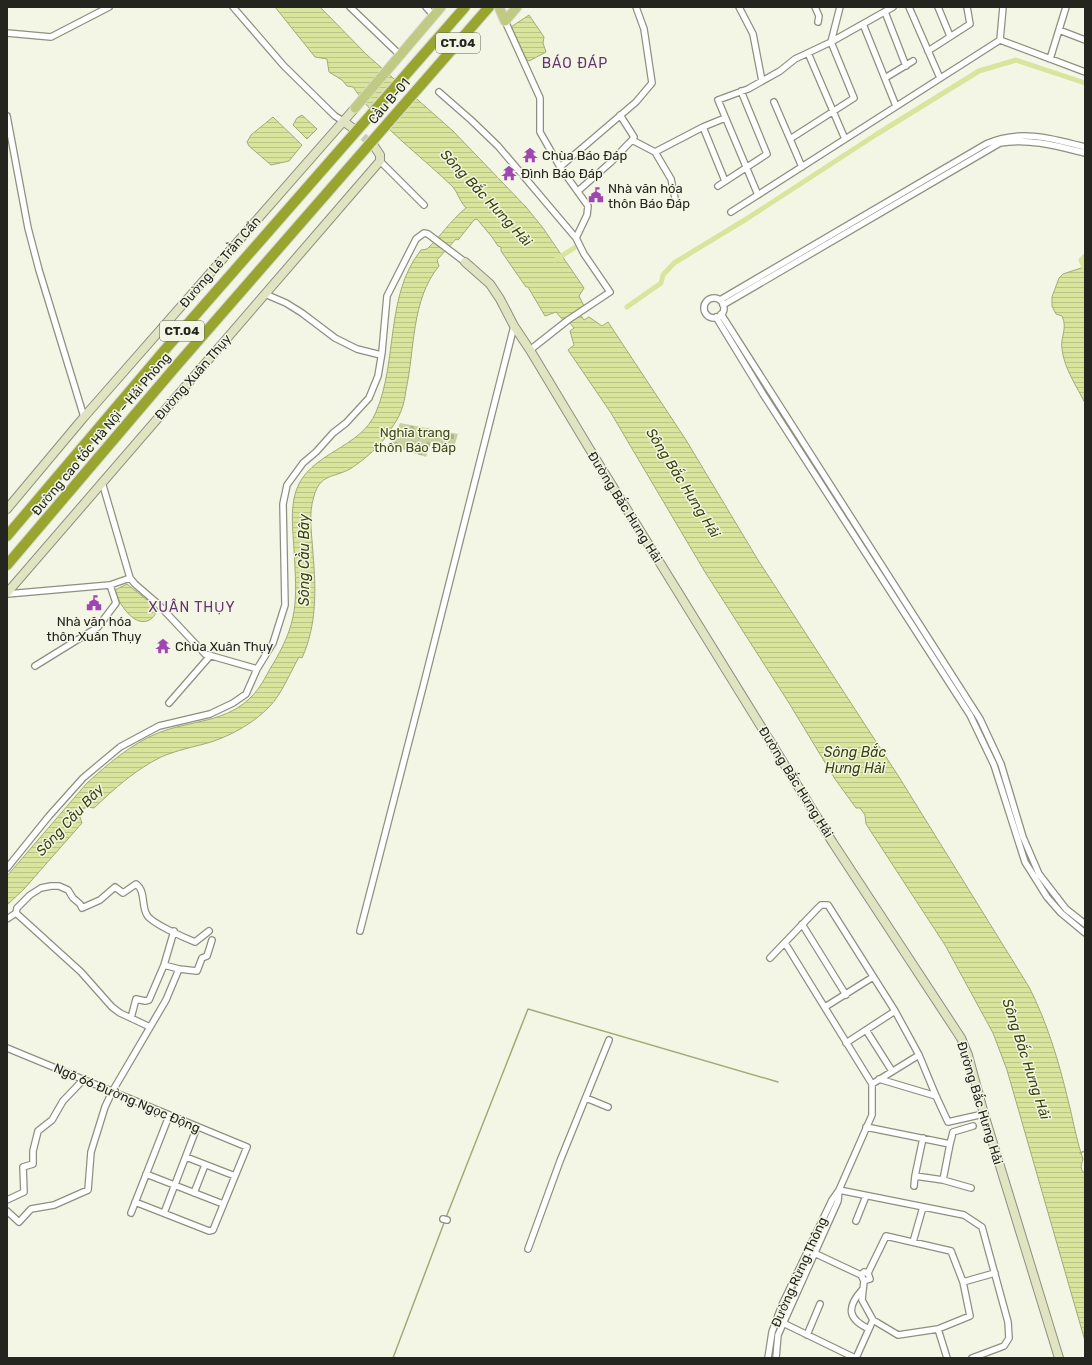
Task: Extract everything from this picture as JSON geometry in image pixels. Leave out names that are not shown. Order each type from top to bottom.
[{"type":"highway","name":"Cầu B-01","points":[[357,129],[465,7]]},
{"type":"highway","name":"Cầu B-01","points":[[373,143],[426,79],[489,7]]},
{"type":"highway","name":"Đường cao tốc Hà Nội – Hải Phòng","points":[[7,536],[158,358],[357,129]]},
{"type":"highway","name":"Đường cao tốc Hà Nội – Hải Phòng","points":[[7,565],[177,364],[373,143]]},
{"type":"highway","points":[[7,568],[177,364]]},
{"type":"main road","points":[[355,108],[442,7]]},
{"type":"main road","points":[[499,7],[505,21],[517,7]]},
{"type":"street","points":[[7,33],[51,37],[109,7]]},
{"type":"street","points":[[233,7],[284,66],[335,116],[357,129]]},
{"type":"street","points":[[350,7],[398,58]]},
{"type":"street","points":[[426,7],[434,16]]},
{"type":"street","points":[[560,167],[636,102],[652,83],[644,29],[636,7]]},
{"type":"street","points":[[746,7],[739,8],[753,34],[762,81]]},
{"type":"street","points":[[815,7],[819,16],[818,22]]},
{"type":"street","points":[[790,139],[854,98],[831,42],[840,7]]},
{"type":"street","points":[[758,195],[718,100],[762,81],[780,71],[795,59],[831,42],[893,7]]},
{"type":"street","points":[[909,7],[940,78]]},
{"type":"street","points":[[938,7],[950,36]]},
{"type":"street","points":[[928,51],[970,24],[967,7]]},
{"type":"street","points":[[1000,40],[1003,7]]},
{"type":"street","points":[[1050,59],[1066,7]]},
{"type":"street","points":[[885,12],[906,66]]},
{"type":"street","points":[[505,21],[540,98],[539,129],[560,167],[588,206],[589,210],[576,238]]},
{"type":"street","points":[[863,24],[896,106]]},
{"type":"street","points":[[1059,30],[1085,40]]},
{"type":"street","points":[[1000,40],[1085,72]]},
{"type":"street","points":[[731,212],[1000,40]]},
{"type":"street","points":[[808,53],[845,139]]},
{"type":"street","points":[[885,78],[913,61]]},
{"type":"street","points":[[718,186],[767,154],[741,91]]},
{"type":"street","points":[[438,92],[471,120],[498,146],[576,238],[584,254],[610,292],[568,320],[530,350]]},
{"type":"street","points":[[774,102],[802,167]]},
{"type":"street","name":"Đường Lê Trần Cẩn","points":[[7,509],[84,417],[355,108]]},
{"type":"street","points":[[578,191],[611,162],[634,137],[620,115]]},
{"type":"street","points":[[7,116],[37,263],[84,417]]},
{"type":"street","points":[[655,152],[703,127],[725,118]]},
{"type":"street","points":[[703,127],[725,181]]},
{"type":"street","points":[[1085,146],[1048,138],[1027,136],[1001,137],[722,303],[719,316],[803,456],[970,715],[994,765],[1025,862],[1047,897],[1085,933]]},
{"type":"street","points":[[632,140],[655,152],[672,179],[675,198]]},
{"type":"street","points":[[973,154],[1000,143],[1012,141],[1040,142],[1085,152]]},
{"type":"street","points":[[373,143],[380,155],[380,161],[424,204]]},
{"type":"street","name":"Đường Xuân Thụy","points":[[7,593],[380,161]]},
{"type":"street","name":"Đường Bắc Hưng Hải","points":[[381,355],[385,305],[390,289],[416,239],[424,233],[465,262],[490,284],[500,298],[514,326],[530,350],[588,448],[833,843],[961,1038],[968,1055],[984,1114],[1059,1358]]},
{"type":"street","points":[[7,868],[83,778],[110,755],[140,735],[166,723],[210,714],[241,698],[250,688],[257,669],[273,643],[285,604],[283,504],[290,479],[303,463],[319,449],[333,433],[346,423],[369,398],[378,376],[381,355],[357,349],[334,338],[297,310],[265,294]]},
{"type":"street","points":[[722,303],[711,299],[705,305],[707,314],[719,316],[810,452],[968,700],[992,743],[1001,764],[1023,837],[1039,874],[1066,909],[1079,921],[1085,924]]},
{"type":"street","points":[[360,931],[514,326]]},
{"type":"street","points":[[803,456],[810,452]]},
{"type":"street","points":[[102,482],[130,578],[157,603],[203,652],[210,656],[257,669]]},
{"type":"street","points":[[7,593],[110,585],[130,578]]},
{"type":"street","points":[[887,586],[894,583]]},
{"type":"street","points":[[35,666],[98,627],[116,603],[110,585]]},
{"type":"street","points":[[169,703],[210,656]]},
{"type":"street","points":[[985,746],[992,743]]},
{"type":"street","points":[[7,919],[16,913],[17,908],[22,902],[41,888],[55,886],[66,888],[82,908],[100,900],[115,887],[123,893],[136,884],[141,890],[144,910],[149,918],[195,942],[209,931]]},
{"type":"street","points":[[770,958],[818,908],[822,905],[828,905],[895,1012],[919,1055],[948,1122],[979,1115]]},
{"type":"street","points":[[16,913],[81,972],[112,1007],[130,1018],[150,1027]]},
{"type":"street","points":[[1076,926],[1079,921]]},
{"type":"street","points":[[802,924],[846,995]]},
{"type":"street","points":[[130,1018],[136,999],[145,1001],[149,1000],[164,964],[174,931]]},
{"type":"street","points":[[164,964],[179,969],[197,971],[202,958],[207,956],[212,940]]},
{"type":"street","points":[[785,943],[872,1084],[919,1055]]},
{"type":"street","points":[[7,1211],[19,1222],[31,1209],[54,1205],[87,1192],[89,1186],[91,1152],[105,1107],[112,1092],[166,1000],[179,969]]},
{"type":"street","points":[[825,1008],[873,977]]},
{"type":"street","points":[[846,1043],[895,1012]]},
{"type":"street","points":[[866,1030],[892,1071]]},
{"type":"street","points":[[528,1249],[609,1040]]},
{"type":"street","name":"Ngõ 66 Đường Ngọc Động","points":[[7,1048],[247,1147],[235,1176]]},
{"type":"street","points":[[7,1200],[24,1192],[23,1167],[33,1164],[33,1148],[38,1131],[52,1120],[63,1101],[82,1080]]},
{"type":"street","points":[[879,1080],[936,1096]]},
{"type":"street","name":"Đường Rừng Thông","points":[[768,1358],[772,1332],[782,1305],[832,1200],[839,1190],[872,1115],[872,1084]]},
{"type":"street","points":[[586,1098],[608,1107]]},
{"type":"street","points":[[131,1213],[169,1116]]},
{"type":"street","points":[[943,1180],[953,1132],[974,1126]]},
{"type":"street","points":[[164,1213],[197,1127]]},
{"type":"street","points":[[866,1127],[950,1144]]},
{"type":"street","points":[[914,1186],[923,1138]]},
{"type":"street","points":[[135,1202],[209,1231],[215,1228],[235,1176],[186,1158]]},
{"type":"street","points":[[194,1193],[205,1166]]},
{"type":"street","points":[[146,1174],[223,1204]]},
{"type":"street","points":[[915,1176],[943,1180],[970,1188]]},
{"type":"street","points":[[839,1190],[964,1215],[982,1227],[1008,1322],[1009,1338],[1004,1346],[972,1358]]},
{"type":"street","name":"Đường Rừng Thông","points":[[776,1358],[778,1335],[838,1201],[839,1190]]},
{"type":"street","points":[[856,1221],[866,1196]]},
{"type":"street","points":[[913,1242],[922,1207]]},
{"type":"street","points":[[809,1251],[861,1275],[864,1281],[862,1300],[873,1320],[898,1335],[938,1329],[970,1316],[963,1282],[951,1251],[886,1236],[868,1273],[870,1279],[864,1281]]},
{"type":"street","points":[[861,1275],[864,1272],[868,1273]]},
{"type":"street","points":[[963,1282],[995,1273]]},
{"type":"street","points":[[862,1290],[853,1303],[852,1314],[856,1322],[869,1328]]},
{"type":"street","points":[[807,1335],[820,1304]]},
{"type":"street","points":[[783,1323],[856,1358],[873,1320]]},
{"type":"street","points":[[938,1329],[948,1358]]},
{"type":"green space","name":"Nghĩa trang thôn Báo Đáp","points":[[400,423],[458,434],[454,447],[431,442],[426,457],[389,445]]},
{"type":"water","name":"Sông Bắc Hưng Hải","points":[[275,7],[320,7],[367,55],[453,131],[526,207],[543,228],[584,288],[579,296],[584,306],[578,311],[584,320],[589,317],[602,326],[608,322],[686,440],[758,560],[899,777],[1029,987],[1047,1028],[1083,1159],[1081,1166],[1082,1171],[1085,1173],[1085,1341],[1007,1070],[993,1033],[945,945],[866,824],[865,815],[860,808],[856,808],[835,779],[789,703],[705,572],[611,413],[568,350],[574,345],[570,331],[574,328],[566,318],[563,320],[556,312],[545,316],[528,287],[526,287],[501,251],[501,247],[498,246],[477,219],[474,220],[458,240],[456,239],[437,260],[439,266],[430,279],[423,294],[415,325],[409,374],[403,406],[397,420],[388,435],[378,446],[350,469],[324,480],[320,484],[314,496],[311,510],[315,594],[313,620],[302,658],[299,657],[278,696],[264,712],[242,728],[211,742],[179,750],[161,757],[126,780],[94,808],[88,807],[82,809],[80,817],[82,823],[24,889],[7,905],[7,876],[87,783],[103,769],[138,743],[158,733],[208,720],[232,711],[243,704],[260,686],[286,638],[294,611],[296,584],[292,513],[296,491],[303,478],[312,467],[348,443],[369,424],[376,412],[383,392],[397,308],[402,287],[410,268],[421,250],[427,249],[466,208],[453,187],[400,140],[375,115],[353,87],[347,86],[342,80],[329,72],[327,59],[315,57]]},
{"type":"water","points":[[529,15],[544,37],[543,43],[546,52],[529,61],[526,59],[511,27]]},
{"type":"water","points":[[302,115],[317,129],[307,139],[293,125],[297,118]]},
{"type":"water","points":[[273,117],[302,145],[289,161],[271,165],[249,146],[247,142],[251,135]]},
{"type":"water","points":[[1084,267],[1085,403],[1071,377],[1063,356],[1062,345],[1064,321],[1062,316],[1056,314],[1052,306],[1052,297],[1059,278],[1063,274]]},
{"type":"water","points":[[127,584],[157,608],[151,619],[139,621],[128,614],[123,608],[115,590]]},
{"type":"pier","points":[[400,81],[414,93],[384,127],[372,114]]},
{"type":"waterway","points":[[627,307],[661,283],[663,275],[674,263],[748,218],[877,134],[979,71],[1016,60],[1085,83]]},
{"type":"waterway","points":[[555,260],[574,248]]},
{"type":"waterway","points":[[1084,267],[1081,260],[1085,256]]},
{"type":"waterway","points":[[393,1358],[447,1215],[528,1009],[778,1082]]},
{"type":"waterway","points":[[1080,1153],[1085,1151]]},
{"type":"tunnel","points":[[354,129],[374,146]]},
{"type":"place","name":"Chùa Báo Đáp","points":[[530,155]]},
{"type":"place","name":"Đình Báo Đáp","points":[[509,173]]},
{"type":"place","name":"Nhà văn hóa thôn Báo Đáp","points":[[596,195]]},
{"type":"place","name":"Nhà văn hóa thôn Xuân Thụy","points":[[94,603]]},
{"type":"place","name":"Chùa Xuân Thụy","points":[[163,646]]},
{"type":"district","name":"BÁO ĐÁP","points":[[575,63]]},
{"type":"district","name":"XUÂN THỤY","points":[[192,607]]},
{"type":"water label","name":"Sông Cầu Bây","points":[[304,560]]},
{"type":"water label","name":"Sông Cầu Bây","points":[[70,820]]}]
